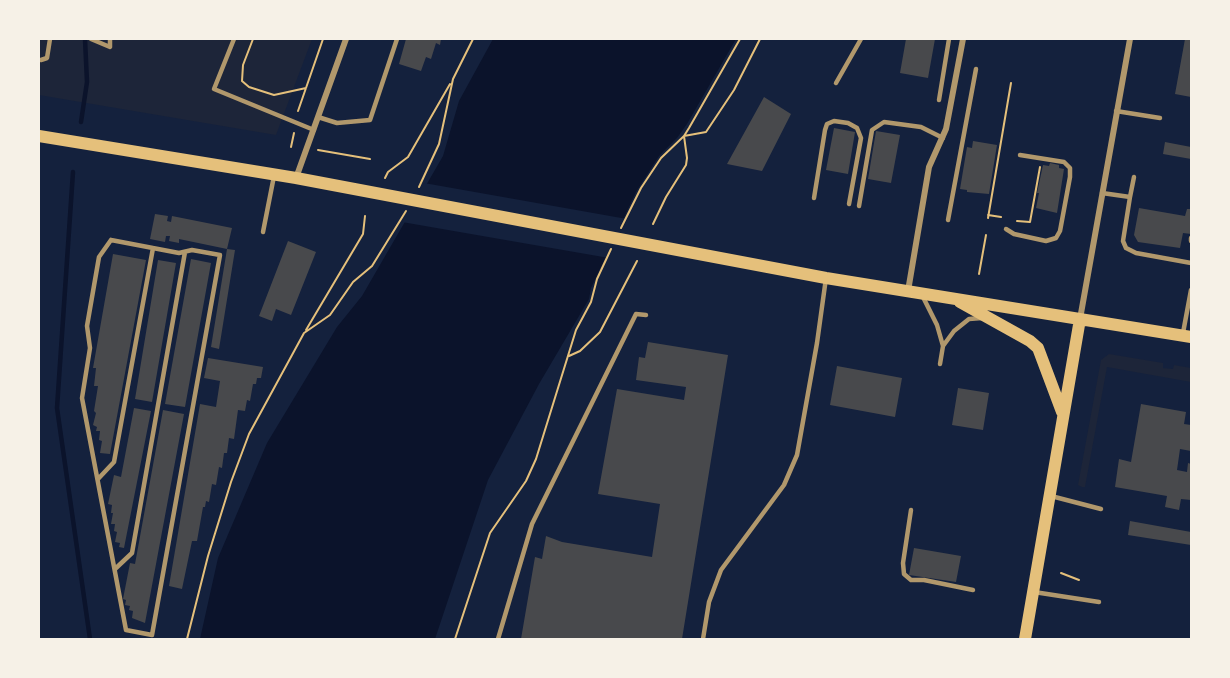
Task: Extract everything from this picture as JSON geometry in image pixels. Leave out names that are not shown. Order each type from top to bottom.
[{"type":"main road","points":[[39,136],[275,174],[826,278],[1187,337]]},
{"type":"main road","points":[[954,298],[1030,341],[1038,348],[1062,412]]},
{"type":"main road","points":[[1025,639],[1062,412],[1080,318]]},
{"type":"street","points":[[296,178],[346,39]]},
{"type":"street","points":[[908,291],[930,168],[946,129],[963,39]]},
{"type":"street","points":[[1080,318],[1130,39]]},
{"type":"lane","points":[[41,60],[47,58],[50,39]]},
{"type":"lane","points":[[91,39],[110,47],[110,39]]},
{"type":"lane","points":[[234,39],[214,89],[314,130]]},
{"type":"lane","points":[[318,117],[337,123],[370,120],[397,39]]},
{"type":"lane","points":[[836,83],[861,39]]},
{"type":"lane","points":[[939,100],[950,39]]},
{"type":"lane","points":[[948,220],[976,69]]},
{"type":"lane","points":[[1116,111],[1160,118]]},
{"type":"lane","points":[[814,198],[827,124],[834,121],[848,123],[856,128],[861,138],[849,204]]},
{"type":"lane","points":[[859,206],[872,130],[884,122],[921,127],[942,138]]},
{"type":"lane","points":[[1006,229],[1014,234],[1046,241],[1056,238],[1060,231],[1070,168],[1064,162],[1020,154]]},
{"type":"lane","points":[[263,232],[275,174]]},
{"type":"lane","points":[[1134,177],[1123,241],[1126,248],[1136,253],[1191,263]]},
{"type":"lane","points":[[1102,193],[1130,197]]},
{"type":"lane","points":[[111,240],[153,248],[179,253],[192,250],[220,255],[152,634],[126,630],[82,398],[90,348],[87,326],[99,257],[111,240]]},
{"type":"lane","points":[[98,478],[114,462],[153,248]]},
{"type":"lane","points":[[114,569],[132,553],[185,252]]},
{"type":"lane","points":[[702,639],[709,602],[721,570],[783,485],[797,455],[826,278]]},
{"type":"lane","points":[[1187,337],[1191,290]]},
{"type":"lane","points":[[921,293],[934,319],[943,346]]},
{"type":"lane","points":[[498,639],[532,524],[636,314],[646,315]]},
{"type":"lane","points":[[940,364],[943,346],[954,331],[969,319],[987,318]]},
{"type":"lane","points":[[1048,496],[1101,509]]},
{"type":"lane","points":[[911,510],[903,563],[904,574],[911,580],[924,580],[973,590]]},
{"type":"lane","points":[[1032,592],[1099,602]]},
{"type":"path","points":[[253,39],[243,65],[242,81],[249,87],[274,95],[306,88]]},
{"type":"path","points":[[298,111],[323,39]]},
{"type":"path","points":[[385,178],[388,172],[408,157],[473,39]]},
{"type":"path","points":[[621,228],[641,188],[661,158],[684,136],[740,39]]},
{"type":"path","points":[[684,136],[706,132],[734,90],[760,39]]},
{"type":"path","points":[[416,193],[439,144],[453,79]]},
{"type":"path","points":[[1001,217],[988,216],[1011,83]]},
{"type":"path","points":[[291,147],[294,133]]},
{"type":"path","points":[[653,225],[666,197],[686,165],[684,136]]},
{"type":"path","points":[[318,150],[370,159]]},
{"type":"path","points":[[1017,221],[1030,222],[1041,163]]},
{"type":"path","points":[[304,333],[330,315],[352,282],[372,266],[406,210]]},
{"type":"path","points":[[187,639],[208,556],[249,434],[304,333],[363,234],[365,216]]},
{"type":"path","points":[[979,274],[986,235]]},
{"type":"path","points":[[455,639],[490,533],[526,481],[536,459],[576,330],[591,302],[597,279],[612,248]]},
{"type":"path","points":[[569,356],[580,351],[600,332],[637,261]]},
{"type":"path","points":[[1061,573],[1079,580]]},
{"type":"shaded area","points":[[39,39],[312,39],[276,135],[39,95]]},
{"type":"shaded area","points":[[493,39],[736,39],[687,124],[659,156],[636,192],[591,288],[589,299],[539,384],[488,480],[435,639],[200,639],[218,558],[267,443],[337,327],[362,296],[443,156],[459,101]]},
{"type":"shaded area","points":[[1109,354],[1163,363],[1163,368],[1173,369],[1174,365],[1191,368],[1191,382],[1107,367],[1085,487],[1082,487],[1078,485],[1101,360]]},
{"type":"pier","points":[[424,183],[627,219],[609,258],[402,222]]},
{"type":"building","points":[[406,39],[441,39],[440,45],[436,43],[431,59],[426,57],[421,71],[399,64]]},
{"type":"building","points":[[906,39],[935,39],[928,78],[900,73]]},
{"type":"building","points":[[1185,39],[1191,39],[1191,97],[1175,94]]},
{"type":"building","points":[[764,97],[791,114],[762,171],[727,164]]},
{"type":"building","points":[[834,128],[855,132],[848,174],[826,170]]},
{"type":"building","points":[[876,131],[900,135],[891,183],[868,179]]},
{"type":"building","points":[[973,141],[997,145],[989,194],[960,189],[967,147],[972,148]]},
{"type":"building","points":[[1165,142],[1191,147],[1191,159],[1163,154]]},
{"type":"building","points":[[1050,163],[1064,169],[1057,213],[1036,208],[1043,165],[1049,166]]},
{"type":"building","points":[[1139,208],[1185,216],[1187,209],[1191,209],[1191,234],[1183,233],[1180,248],[1138,242],[1134,235]]},
{"type":"building","points":[[155,214],[168,216],[167,221],[171,222],[172,216],[232,228],[227,249],[179,239],[179,243],[169,241],[170,236],[166,236],[165,242],[150,239]]},
{"type":"building","points":[[288,241],[316,252],[291,315],[276,309],[272,321],[259,316]]},
{"type":"building","points":[[227,249],[235,250],[219,349],[211,347]]},
{"type":"building","points":[[113,254],[146,260],[110,454],[100,453],[102,441],[99,440],[100,431],[96,431],[97,427],[93,425],[98,386],[94,386],[96,368],[93,368]]},
{"type":"building","points":[[191,259],[211,263],[185,407],[165,404]]},
{"type":"building","points":[[158,260],[176,263],[152,402],[135,399]]},
{"type":"building","points":[[648,342],[728,355],[682,639],[521,639],[535,557],[542,559],[546,536],[562,542],[652,557],[660,504],[598,494],[617,389],[684,400],[686,387],[636,380],[639,357],[645,358]]},
{"type":"building","points":[[208,358],[263,367],[261,378],[257,378],[256,384],[253,384],[250,401],[247,400],[245,411],[238,410],[234,439],[229,438],[227,453],[224,453],[222,468],[219,467],[216,485],[212,484],[209,502],[206,501],[203,507],[197,541],[192,541],[182,589],[169,586],[200,404],[216,407],[220,381],[204,378]]},
{"type":"building","points":[[837,366],[902,378],[895,417],[830,405]]},
{"type":"building","points":[[958,388],[989,393],[983,430],[952,425]]},
{"type":"building","points":[[1141,404],[1186,412],[1184,424],[1191,425],[1191,451],[1180,449],[1177,470],[1187,472],[1188,463],[1191,464],[1191,500],[1181,499],[1179,510],[1165,507],[1167,496],[1115,487],[1119,459],[1131,462]]},
{"type":"building","points":[[134,408],[151,411],[124,548],[119,547],[120,543],[115,542],[117,532],[114,531],[115,524],[111,524],[112,505],[108,504],[114,475],[121,477]]},
{"type":"building","points":[[163,410],[184,414],[145,623],[132,618],[133,611],[129,610],[130,606],[125,605],[126,600],[123,599],[130,563],[135,564]]},
{"type":"building","points":[[1130,521],[1191,532],[1191,545],[1128,535]]},
{"type":"building","points":[[914,548],[961,556],[956,582],[909,575]]},
{"type":"waterway","points":[[81,122],[87,82],[85,39]]},
{"type":"waterway","points":[[73,172],[57,408],[90,639]]}]
